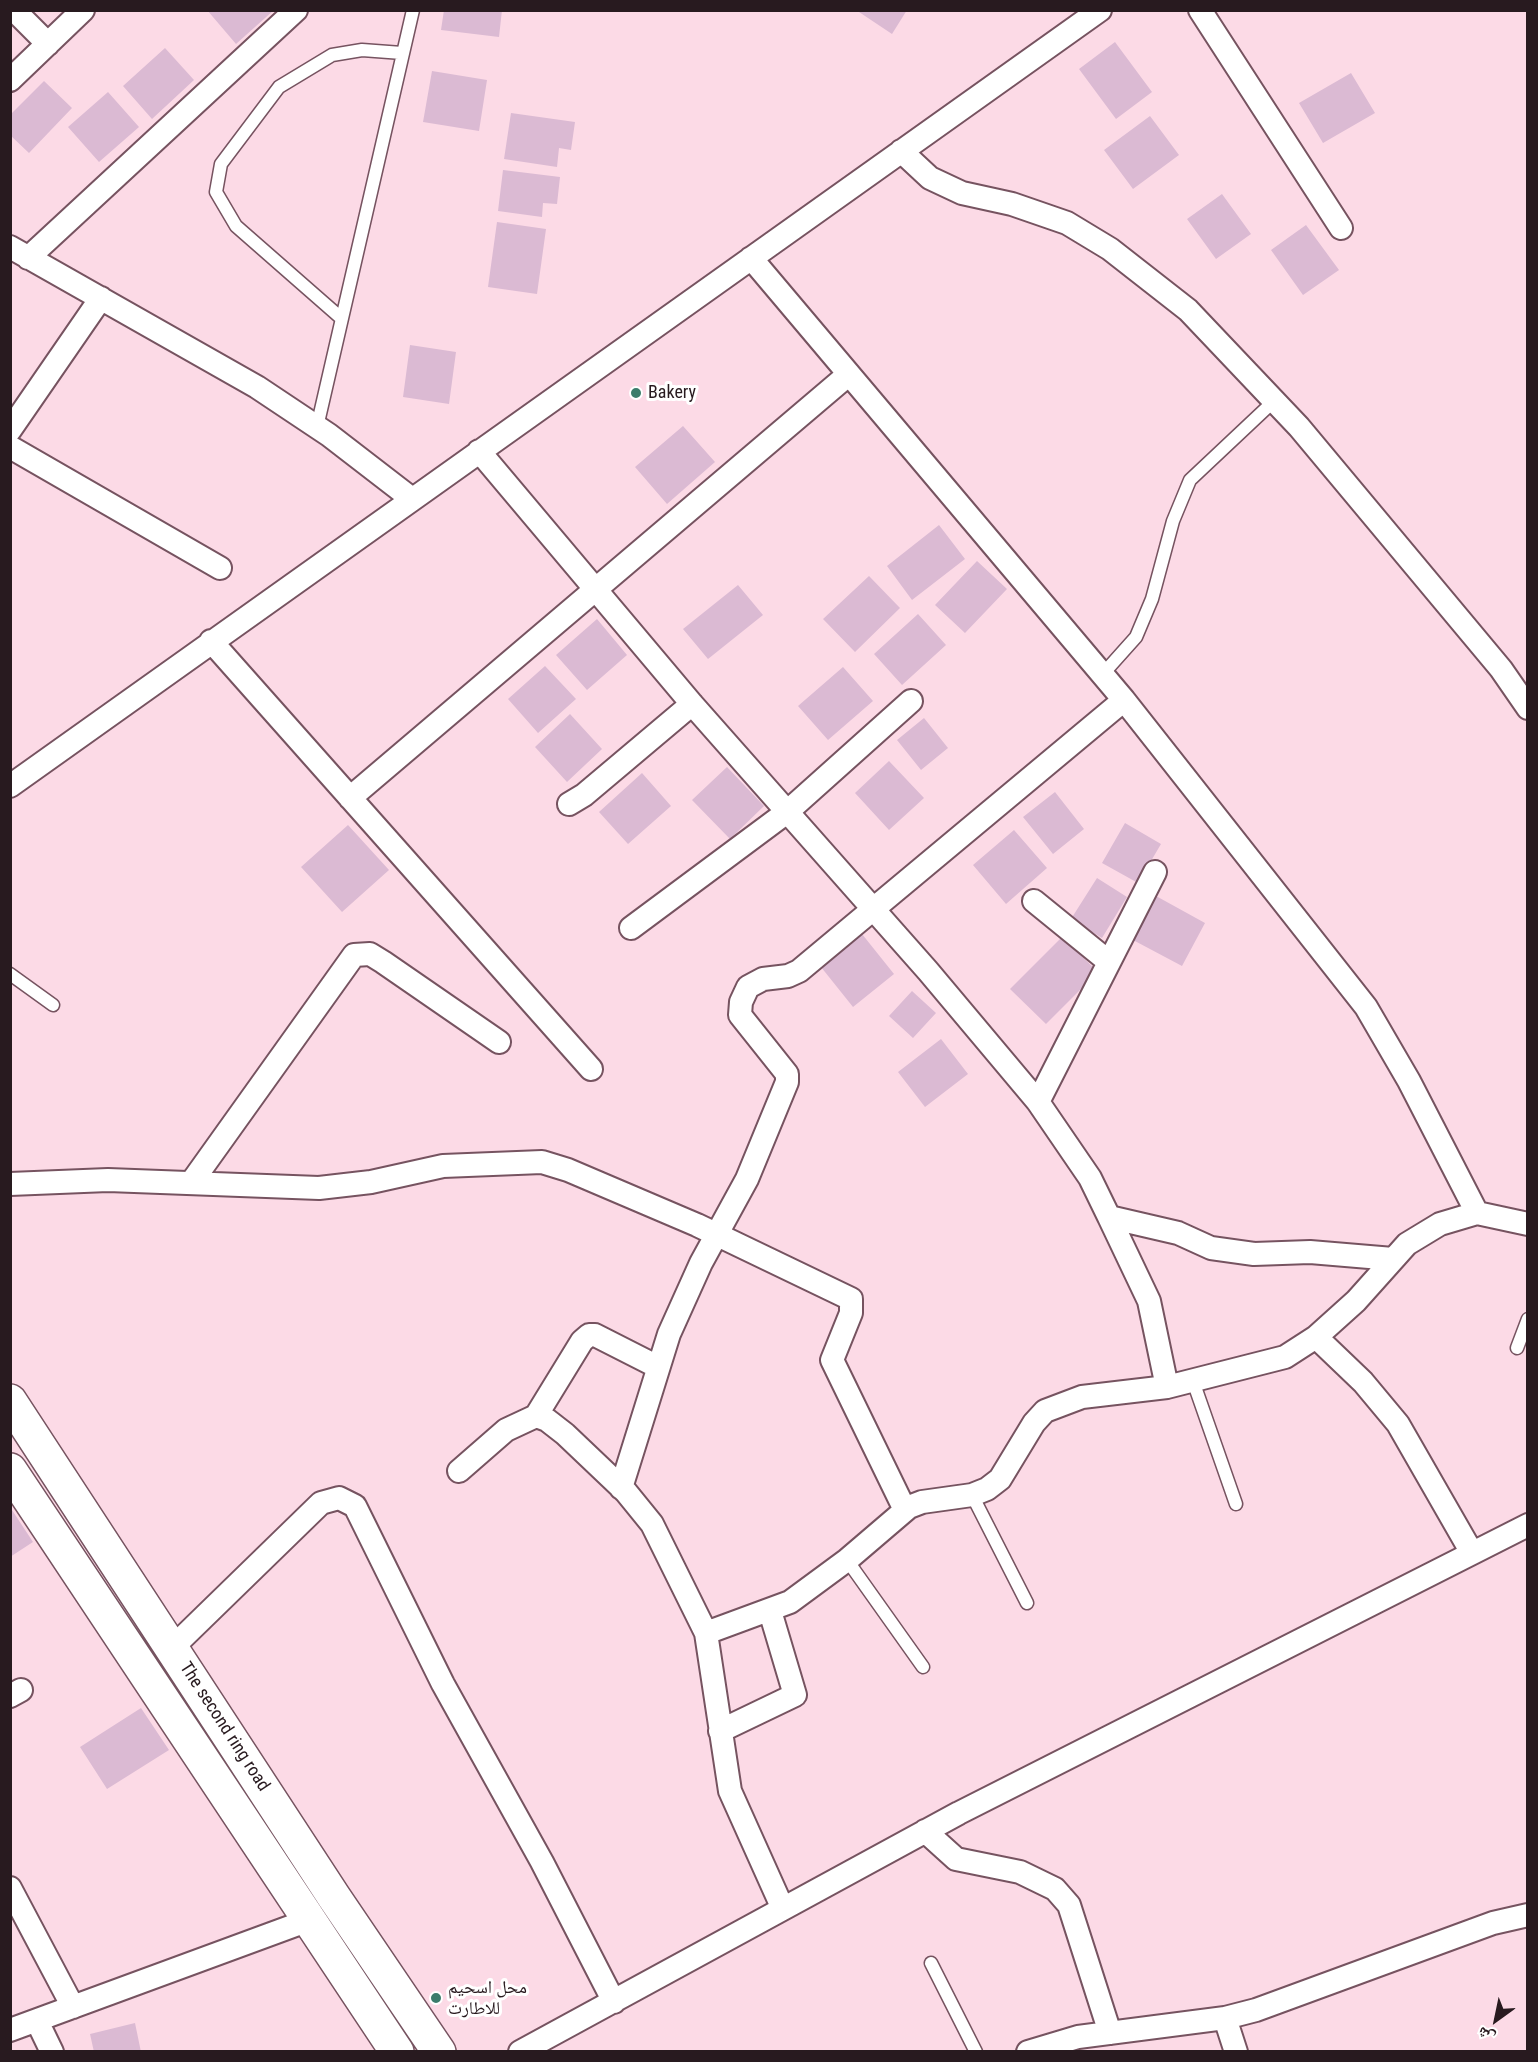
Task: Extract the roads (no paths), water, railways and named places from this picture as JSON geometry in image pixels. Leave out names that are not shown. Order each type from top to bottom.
[{"type":"main road","name":"The second ring road","points":[[10,1401],[334,1897],[440,2052]]},
{"type":"main road","name":"The second ring road","points":[[10,1470],[397,2052]]},
{"type":"street","points":[[14,10],[48,44]]},
{"type":"street","points":[[10,80],[83,10]]},
{"type":"street","points":[[296,10],[19,253],[257,387],[316,427],[411,499]]},
{"type":"street","points":[[10,786],[1100,10]]},
{"type":"street","points":[[1200,10],[1341,228]]},
{"type":"street","points":[[901,151],[930,178],[962,193],[1012,204],[1067,223],[1110,249],[1188,310],[1274,400],[1501,669],[1527,708]]},
{"type":"street","points":[[751,258],[1124,700],[1366,1007],[1409,1081],[1477,1213]]},
{"type":"street","points":[[10,430],[101,298]]},
{"type":"street","points":[[350,798],[597,591],[849,374]]},
{"type":"street","points":[[10,447],[220,568]]},
{"type":"street","points":[[479,451],[692,704],[874,910],[1038,1102],[1090,1178],[1149,1301],[1167,1387]]},
{"type":"street","points":[[212,641],[591,1069]]},
{"type":"street","points":[[621,1488],[669,1334],[717,1234],[747,1179],[787,1082],[787,1074],[783,1068],[740,1015],[741,1002],[748,987],[763,979],[788,976],[799,971],[1124,700]]},
{"type":"street","points":[[631,928],[787,812],[911,701]]},
{"type":"street","points":[[568,804],[584,795],[692,704]]},
{"type":"street","points":[[1038,1102],[1155,872]]},
{"type":"street","points":[[1034,901],[1109,962]]},
{"type":"street","points":[[191,1183],[354,955],[370,954],[499,1042]]},
{"type":"street","points":[[10,1184],[108,1180],[319,1188],[371,1182],[443,1166],[542,1162],[717,1234],[851,1299],[851,1313],[832,1359],[905,1510]]},
{"type":"street","points":[[706,1633],[790,1602],[848,1560],[905,1510],[922,1502],[972,1495],[987,1489],[1000,1479],[1034,1423],[1045,1411],[1082,1397],[1167,1387],[1285,1357],[1316,1337],[1356,1301],[1407,1245],[1440,1224],[1477,1213],[1527,1224]]},
{"type":"street","points":[[1109,1217],[1178,1233],[1211,1248],[1254,1254],[1310,1252],[1393,1259]]},
{"type":"street","points":[[459,1471],[506,1430],[536,1416],[582,1341],[589,1335],[595,1335],[658,1367]]},
{"type":"street","points":[[1316,1337],[1363,1382],[1398,1424],[1448,1516],[1472,1553]]},
{"type":"street","points":[[536,1416],[548,1420],[565,1434],[621,1488],[652,1524],[706,1633],[730,1791],[783,1909]]},
{"type":"street","points":[[172,1648],[321,1503],[339,1498],[355,1506],[443,1684],[542,1862],[614,2002]]},
{"type":"street","points":[[520,2052],[925,1832],[1527,1525]]},
{"type":"street","points":[[720,1731],[795,1695],[770,1611]]},
{"type":"street","points":[[925,1832],[956,1859],[1020,1872],[1055,1888],[1069,1905],[1110,2033]]},
{"type":"street","points":[[10,1888],[73,2007]]},
{"type":"street","points":[[1028,2052],[1078,2037],[1225,2018],[1256,2010],[1492,1923],[1527,1915]]},
{"type":"street","points":[[10,2030],[309,1920]]},
{"type":"street","points":[[1225,2018],[1236,2052]]},
{"type":"street","points":[[37,2021],[52,2052]]},
{"type":"lane","points":[[316,427],[412,10]]},
{"type":"lane","points":[[341,318],[236,226],[216,192],[221,164],[279,87],[332,56],[362,50],[402,53]]},
{"type":"lane","points":[[1102,675],[1136,637],[1152,599],[1173,521],[1190,480],[1274,400]]},
{"type":"lane","points":[[10,974],[53,1005]]},
{"type":"lane","points":[[1517,1348],[1527,1320]]},
{"type":"lane","points":[[1193,1380],[1236,1504]]},
{"type":"lane","points":[[972,1495],[1028,1603]]},
{"type":"lane","points":[[848,1560],[923,1667]]},
{"type":"lane","points":[[931,1964],[976,2052]]},
{"type":"place","name":"Bakery","points":[[636,393]]},
{"type":"place","name":"محل اسحيم للاطارت","points":[[436,1998]]}]
